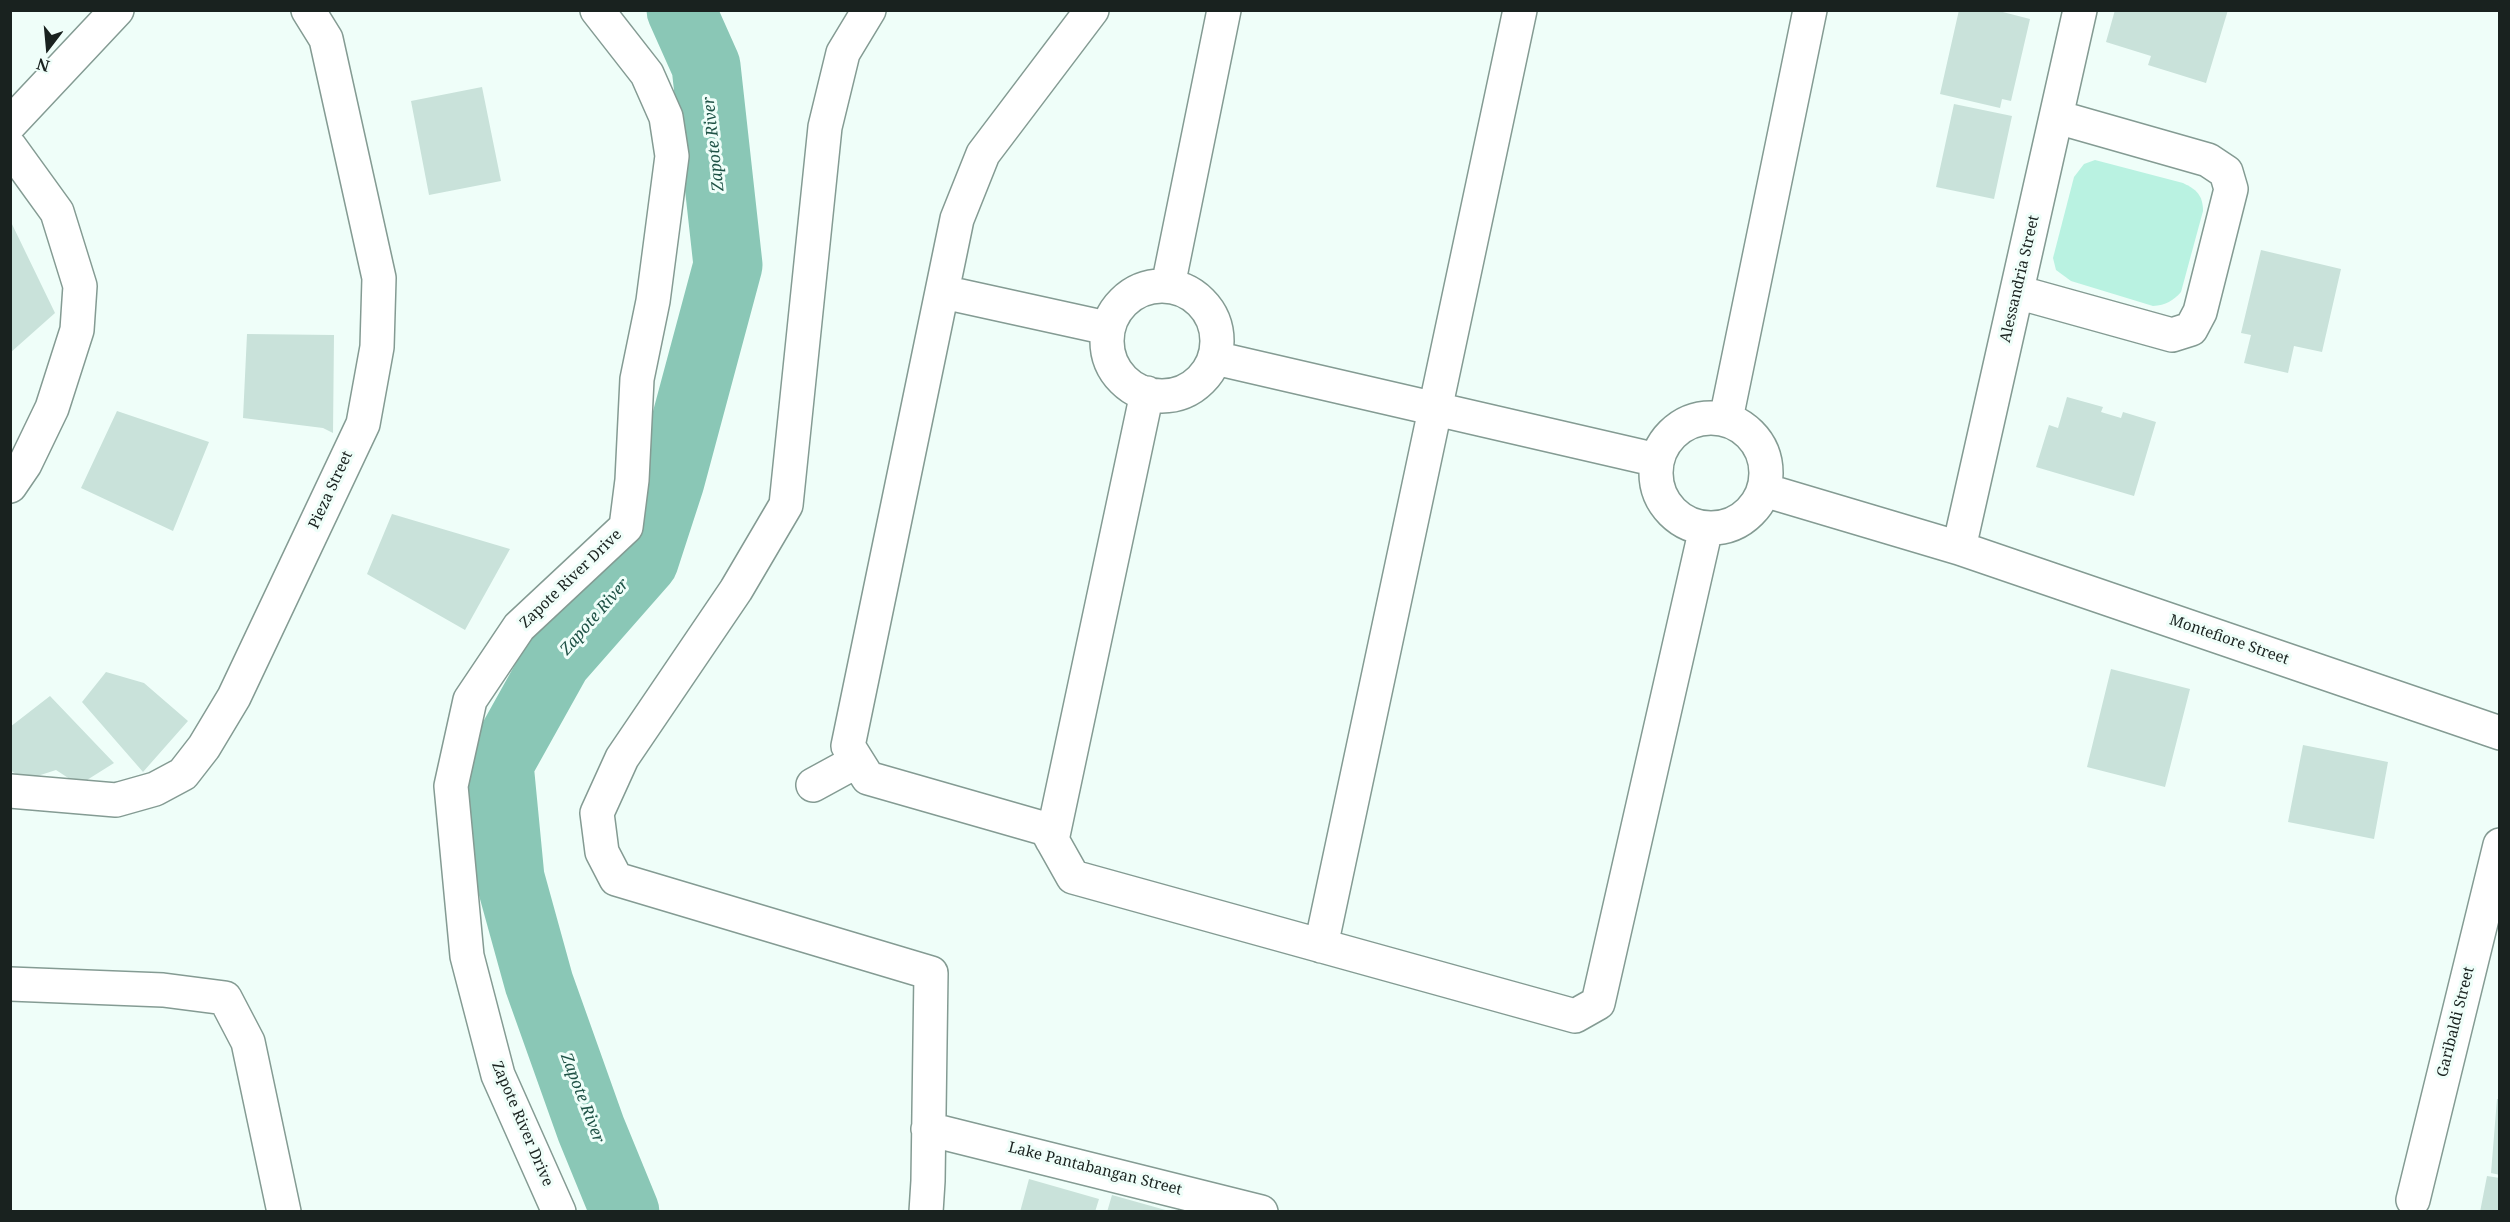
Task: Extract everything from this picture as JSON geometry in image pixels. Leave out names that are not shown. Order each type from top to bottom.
[{"type":"street","points":[[10,124],[117,10]]},
{"type":"street","name":"Pieza Street","points":[[10,791],[116,800],[155,789],[183,774],[204,747],[234,697],[363,424],[377,347],[379,278],[326,39],[308,10]]},
{"type":"street","name":"Zapote River Drive","points":[[559,1212],[498,1075],[466,956],[451,786],[470,699],[519,627],[626,527],[632,480],[637,379],[653,301],[672,156],[666,117],[647,74],[597,10]]},
{"type":"street","points":[[869,10],[843,53],[825,127],[786,505],[736,590],[622,758],[597,813],[602,852],[616,879],[931,973],[926,1212]]},
{"type":"street","points":[[1092,10],[983,154],[957,219],[848,746],[868,778],[1046,829],[1073,877],[1575,1016],[1598,1003],[1706,528]]},
{"type":"street","points":[[1168,286],[1224,10]]},
{"type":"street","points":[[1321,946],[1520,10]]},
{"type":"street","points":[[1726,419],[1810,10]]},
{"type":"street","name":"Alessandria Street","points":[[1959,548],[2080,10]]},
{"type":"street","points":[[2016,292],[2172,335],[2191,329],[2200,312],[2231,189],[2226,172],[2208,160],[2057,117]]},
{"type":"street","points":[[10,147],[57,213],[80,286],[77,330],[52,408],[25,464],[10,486]]},
{"type":"street","points":[[1158,285],[1168,286],[1193,294],[1206,307],[1215,322],[1218,340],[1215,358],[1207,374],[1193,387],[1175,395],[1156,396],[1138,391],[1123,380],[1111,365],[1106,347],[1107,328],[1114,312],[1126,298],[1141,289],[1158,285]]},
{"type":"street","points":[[943,292],[1107,328]]},
{"type":"street","points":[[1215,358],[1656,460]]},
{"type":"street","points":[[1052,840],[1147,393]]},
{"type":"street","points":[[1708,417],[1726,419],[1742,426],[1755,439],[1764,454],[1768,472],[1764,490],[1756,506],[1742,519],[1725,527],[1706,528],[1688,523],[1672,512],[1661,497],[1656,479],[1656,460],[1669,437],[1691,421],[1708,417]]},
{"type":"street","name":"Montefiore Street","points":[[1764,490],[1959,548],[2499,733]]},
{"type":"street","points":[[813,785],[857,761]]},
{"type":"street","name":"Garibaldi Street","points":[[2413,1200],[2499,844]]},
{"type":"street","points":[[10,984],[164,990],[225,998],[248,1042],[284,1212]]},
{"type":"street","name":"Lake Pantabangan Street","points":[[928,1129],[1212,1197],[1261,1212]]},
{"type":"green space","points":[[2095,160],[2183,183],[2195,190],[2200,197],[2203,211],[2181,292],[2169,302],[2153,306],[2071,281],[2056,270],[2053,258],[2074,177],[2084,164]]},
{"type":"building","points":[[1959,10],[1995,10],[2030,19],[2011,101],[2002,99],[2000,108],[1940,94]]},
{"type":"building","points":[[2115,10],[2228,10],[2206,83],[2148,65],[2151,56],[2106,42]]},
{"type":"building","points":[[482,87],[501,181],[429,195],[411,101]]},
{"type":"building","points":[[1954,104],[2012,116],[1994,199],[1936,187]]},
{"type":"building","points":[[10,220],[55,313],[10,353]]},
{"type":"building","points":[[2261,250],[2341,269],[2322,352],[2294,346],[2288,373],[2244,363],[2251,335],[2241,333]]},
{"type":"building","points":[[247,334],[334,335],[333,433],[323,428],[243,418]]},
{"type":"building","points":[[2067,397],[2103,407],[2101,412],[2121,418],[2123,412],[2156,422],[2134,496],[2036,467],[2049,425],[2058,428]]},
{"type":"building","points":[[117,411],[209,442],[173,531],[81,488]]},
{"type":"building","points":[[392,514],[510,549],[465,630],[367,574]]},
{"type":"building","points":[[2111,669],[2190,689],[2165,787],[2087,767]]},
{"type":"building","points":[[106,672],[144,683],[188,721],[143,772],[82,702]]},
{"type":"building","points":[[50,696],[114,763],[79,785],[56,770],[25,780],[10,770],[10,727]]},
{"type":"building","points":[[2303,745],[2388,762],[2374,839],[2288,822]]},
{"type":"building","points":[[2497,1099],[2500,1099],[2500,1175],[2491,1173]]},
{"type":"building","points":[[2487,1176],[2500,1178],[2500,1212],[2480,1212]]},
{"type":"building","points":[[1029,1179],[1099,1199],[1095,1212],[1020,1212]]},
{"type":"building","points":[[1112,1195],[1169,1211],[1169,1212],[1107,1212]]},
{"type":"waterway","name":"Zapote River","points":[[625,1212],[591,1129],[539,983],[510,878],[499,764],[557,660],[644,561],[670,481],[728,265],[706,66],[681,10]]}]
